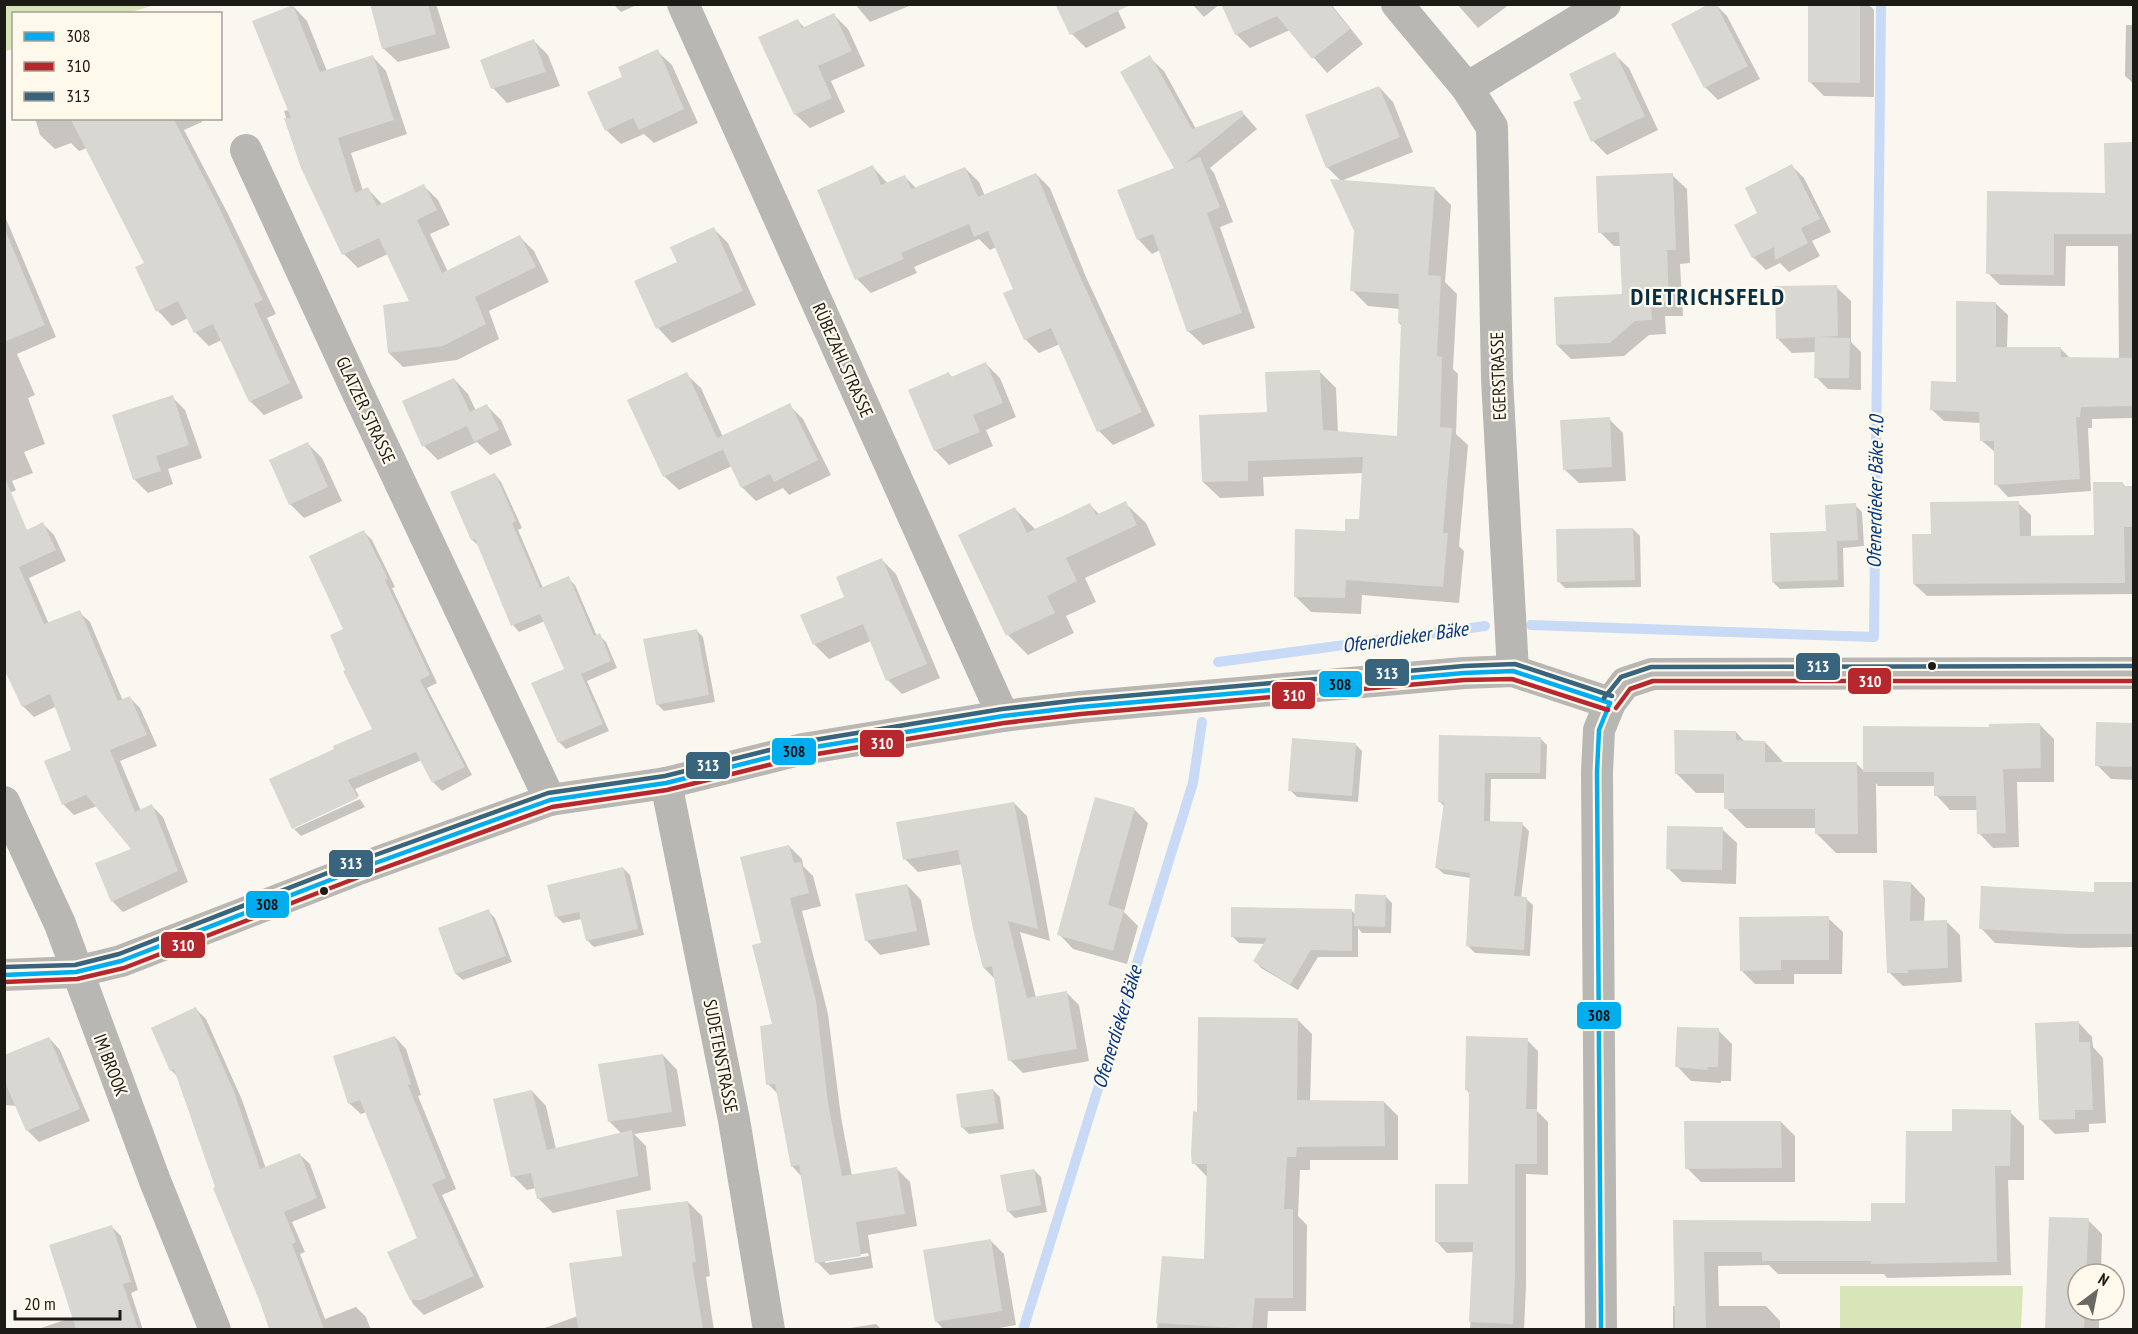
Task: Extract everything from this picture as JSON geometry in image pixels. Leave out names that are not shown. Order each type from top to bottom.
[{"type":"street","name":"RÜBEZAHLSTRASSE","points":[[683,4],[1003,716]]},
{"type":"street","name":"EGERSTRASSE","points":[[1397,4],[1467,88],[1492,127],[1497,379],[1513,671]]},
{"type":"street","points":[[1467,88],[1605,4]]},
{"type":"street","name":"GLATZER STRASSE","points":[[246,150],[550,800]]},
{"type":"street","points":[[4,975],[76,972],[121,961],[356,870],[550,800],[666,783],[803,749],[1003,716],[1080,707],[1464,673],[1513,671],[1610,702]]},
{"type":"street","points":[[1600,1329],[1597,772],[1599,730],[1610,702],[1625,683],[1652,674],[2133,673]]},
{"type":"street","name":"SUDETENSTRASSE","points":[[666,783],[734,1120],[770,1329]]},
{"type":"street","name":"IM BROOK","points":[[4,802],[60,924],[155,1181],[215,1329]]},
{"type":"green space","points":[[5,4],[155,4],[130,12],[12,12],[12,49],[5,51]]},
{"type":"green space","points":[[1840,1286],[2023,1286],[2021,1329],[1840,1329]]},
{"type":"building","points":[[370,4],[428,4],[436,34],[382,49]]},
{"type":"building","points":[[1055,4],[1132,4],[1070,35]]},
{"type":"building","points":[[1221,4],[1330,4],[1350,29],[1312,59],[1277,16],[1235,35]]},
{"type":"building","points":[[1709,4],[1716,4],[1748,66],[1704,88],[1671,24]]},
{"type":"building","points":[[1808,4],[1860,4],[1860,83],[1808,82]]},
{"type":"building","points":[[293,5],[320,72],[373,55],[394,120],[338,138],[355,193],[368,187],[377,206],[424,184],[437,210],[417,220],[442,273],[520,235],[536,267],[475,297],[486,324],[443,346],[388,353],[383,305],[409,301],[379,238],[342,255],[301,168],[284,118],[291,118],[252,21]]},
{"type":"building","points":[[834,13],[852,51],[818,66],[832,98],[794,115],[758,37],[798,19],[802,28]]},
{"type":"building","points":[[534,39],[546,72],[491,89],[480,60]]},
{"type":"building","points":[[658,49],[684,109],[639,130],[633,118],[605,131],[587,92],[622,77],[618,67]]},
{"type":"building","points":[[1615,52],[1645,116],[1591,142],[1573,102],[1581,99],[1569,74]]},
{"type":"building","points":[[1150,55],[1192,129],[1242,110],[1244,115],[1185,163],[1200,157],[1220,207],[1207,213],[1242,313],[1187,332],[1153,234],[1137,240],[1117,190],[1174,168],[1120,72]]},
{"type":"building","points":[[1379,86],[1400,137],[1326,168],[1305,115]]},
{"type":"building","points":[[71,120],[174,120],[263,300],[254,304],[290,383],[249,402],[213,324],[194,333],[178,301],[156,312],[135,267],[144,263]]},
{"type":"building","points":[[2133,142],[2133,234],[2054,234],[2054,275],[1986,274],[1987,191],[2105,193],[2104,143]]},
{"type":"building","points":[[1792,164],[1820,219],[1801,228],[1808,243],[1775,260],[1774,247],[1752,258],[1734,225],[1757,213],[1745,188]]},
{"type":"building","points":[[873,165],[881,185],[905,175],[911,189],[965,167],[978,197],[1036,173],[1073,261],[1142,412],[1097,432],[1051,328],[1024,340],[1003,293],[1013,289],[988,231],[974,237],[969,224],[901,253],[904,259],[855,280],[817,190]]},
{"type":"building","points":[[1673,173],[1676,250],[1667,250],[1669,302],[1651,303],[1652,320],[1635,321],[1610,343],[1556,345],[1554,297],[1622,294],[1619,232],[1598,233],[1596,176]]},
{"type":"building","points":[[1330,179],[1435,187],[1428,275],[1441,276],[1437,356],[1442,357],[1440,427],[1452,428],[1443,533],[1448,533],[1443,587],[1346,580],[1345,598],[1294,597],[1295,529],[1345,531],[1345,519],[1359,519],[1363,457],[1248,461],[1248,481],[1202,482],[1199,415],[1267,412],[1265,372],[1320,370],[1323,430],[1397,436],[1401,323],[1398,323],[1399,294],[1350,291],[1354,231]]},
{"type":"building","points":[[714,227],[743,291],[656,329],[634,281],[677,262],[670,247]]},
{"type":"building","points":[[6,232],[45,325],[4,342],[4,233]]},
{"type":"building","points":[[1837,285],[1838,336],[1776,339],[1775,286]]},
{"type":"building","points":[[1956,301],[1996,302],[1996,347],[2061,347],[2061,357],[2133,358],[2133,406],[2081,407],[2080,417],[2076,417],[2080,479],[1994,485],[1994,441],[1980,441],[1979,412],[1930,410],[1931,381],[1956,382]]},
{"type":"building","points":[[1815,337],[1850,338],[1849,378],[1814,378]]},
{"type":"building","points":[[986,362],[1003,403],[973,415],[980,432],[934,451],[908,390],[949,372],[951,377]]},
{"type":"building","points":[[687,372],[717,438],[790,403],[818,460],[774,482],[770,474],[741,488],[721,446],[722,450],[663,477],[627,400]]},
{"type":"building","points":[[454,378],[470,412],[487,404],[499,430],[474,442],[467,426],[422,447],[402,401]]},
{"type":"building","points":[[173,395],[189,445],[156,456],[161,471],[133,480],[112,415]]},
{"type":"building","points":[[1610,417],[1612,467],[1563,470],[1560,420]]},
{"type":"building","points":[[308,442],[328,487],[289,505],[269,460]]},
{"type":"building","points":[[495,473],[516,521],[512,523],[540,588],[569,576],[594,636],[600,633],[611,661],[581,674],[603,724],[558,743],[531,683],[564,669],[540,614],[511,626],[475,539],[471,540],[450,492]]},
{"type":"building","points":[[5,478],[27,530],[43,522],[56,550],[19,567],[44,624],[80,610],[118,701],[130,696],[147,735],[110,750],[135,812],[152,804],[178,871],[111,902],[95,863],[131,849],[86,795],[62,805],[44,761],[71,750],[50,694],[22,707],[4,669]]},
{"type":"building","points":[[2093,482],[2123,482],[2123,486],[2133,486],[2133,527],[2124,527],[2125,583],[1913,584],[1912,534],[1931,534],[1930,502],[2019,501],[2020,536],[2094,535]]},
{"type":"building","points":[[1126,501],[1137,525],[1066,558],[1077,581],[1047,596],[1055,613],[1006,636],[958,535],[1015,507],[1027,533],[1090,503],[1096,515]]},
{"type":"building","points":[[1856,503],[1858,540],[1837,541],[1838,580],[1772,582],[1770,533],[1826,531],[1825,505]]},
{"type":"building","points":[[1633,528],[1635,580],[1557,582],[1556,529]]},
{"type":"building","points":[[364,530],[430,675],[420,680],[465,767],[432,783],[416,752],[348,780],[358,798],[292,829],[269,779],[372,729],[343,671],[345,670],[330,635],[343,629],[309,556]]},
{"type":"building","points":[[882,558],[927,664],[886,681],[863,624],[813,645],[800,615],[844,597],[836,577]]},
{"type":"building","points":[[697,629],[709,695],[656,705],[643,639]]},
{"type":"building","points":[[2096,722],[2133,723],[2133,767],[2095,766]]},
{"type":"building","points":[[2040,723],[2041,768],[2003,769],[2006,833],[1977,834],[1976,796],[1934,796],[1934,772],[1863,772],[1863,726],[1989,727],[1989,724]]},
{"type":"building","points":[[1674,730],[1736,731],[1736,740],[1765,741],[1765,762],[1857,762],[1858,834],[1815,834],[1815,809],[1724,809],[1724,774],[1675,774]]},
{"type":"building","points":[[1439,735],[1541,737],[1540,773],[1485,773],[1484,821],[1523,822],[1514,896],[1527,897],[1524,950],[1466,946],[1470,873],[1435,868],[1444,802],[1438,802]]},
{"type":"building","points":[[1292,738],[1356,743],[1352,796],[1288,791]]},
{"type":"building","points":[[1095,797],[1135,808],[1108,905],[1124,910],[1113,951],[1057,935]]},
{"type":"building","points":[[1014,802],[1038,929],[1008,921],[1027,998],[1067,991],[1077,1049],[1008,1061],[992,966],[983,968],[958,850],[903,860],[896,822]]},
{"type":"building","points":[[1667,826],[1723,827],[1722,870],[1666,869]]},
{"type":"building","points":[[789,845],[794,863],[801,862],[809,893],[790,898],[816,1001],[828,1103],[842,1176],[897,1167],[905,1214],[856,1222],[861,1256],[815,1263],[799,1165],[791,1167],[775,1084],[766,1085],[760,1026],[772,1024],[752,945],[761,943],[740,857]]},
{"type":"building","points":[[623,867],[638,929],[586,941],[579,912],[555,917],[547,885]]},
{"type":"building","points":[[1883,880],[1911,882],[1910,921],[1947,920],[1948,968],[1887,973]]},
{"type":"building","points":[[2094,882],[2133,882],[2133,934],[2067,934],[1979,929],[1981,886],[2094,892]]},
{"type":"building","points":[[907,884],[917,931],[865,941],[855,894]]},
{"type":"building","points":[[1355,894],[1386,895],[1385,927],[1354,926]]},
{"type":"building","points":[[1231,907],[1352,909],[1352,951],[1311,950],[1290,985],[1253,961],[1267,938],[1231,937]]},
{"type":"building","points":[[489,909],[506,956],[455,974],[438,928]]},
{"type":"building","points":[[1829,916],[1829,960],[1781,960],[1781,970],[1740,971],[1739,917]]},
{"type":"building","points":[[196,1007],[233,1089],[260,1169],[300,1153],[317,1198],[284,1212],[296,1242],[292,1244],[324,1329],[269,1329],[213,1188],[215,1187],[174,1069],[170,1071],[151,1028]]},
{"type":"building","points":[[1198,1017],[1298,1018],[1297,1100],[1384,1101],[1385,1146],[1297,1147],[1296,1157],[1287,1157],[1284,1209],[1293,1209],[1293,1298],[1255,1298],[1252,1329],[1156,1323],[1162,1256],[1204,1259],[1207,1164],[1192,1164],[1191,1155],[1193,1111],[1197,1112]]},
{"type":"building","points":[[2079,1021],[2079,1042],[2090,1042],[2093,1110],[2075,1110],[2075,1119],[2039,1120],[2035,1023]]},
{"type":"building","points":[[1677,1027],[1719,1028],[1718,1067],[1708,1067],[1707,1070],[1675,1067]]},
{"type":"building","points":[[395,1036],[411,1084],[408,1085],[446,1178],[432,1184],[474,1276],[421,1300],[410,1300],[387,1252],[417,1238],[360,1100],[348,1104],[333,1056]]},
{"type":"building","points":[[1466,1036],[1528,1038],[1526,1109],[1537,1109],[1537,1164],[1515,1164],[1513,1324],[1469,1322],[1473,1242],[1435,1242],[1435,1184],[1468,1184],[1469,1090],[1465,1090]]},
{"type":"building","points":[[49,1037],[80,1109],[26,1131],[4,1080],[4,1055]]},
{"type":"building","points":[[663,1054],[672,1112],[608,1122],[598,1064]]},
{"type":"building","points":[[993,1089],[998,1123],[961,1128],[956,1094]]},
{"type":"building","points":[[532,1090],[547,1150],[632,1130],[638,1176],[537,1199],[531,1173],[511,1177],[493,1099]]},
{"type":"building","points":[[1952,1109],[2011,1110],[2010,1166],[1995,1166],[1997,1262],[1871,1264],[1871,1261],[1762,1261],[1762,1252],[1704,1252],[1706,1329],[1675,1329],[1673,1220],[1871,1221],[1871,1203],[1905,1203],[1906,1131],[1952,1131]]},
{"type":"building","points":[[1684,1121],[1781,1121],[1782,1168],[1685,1169]]},
{"type":"building","points":[[1034,1169],[1041,1205],[1007,1212],[1000,1175]]},
{"type":"building","points":[[688,1201],[696,1262],[692,1263],[703,1329],[578,1329],[569,1263],[622,1256],[616,1210]]},
{"type":"building","points":[[2049,1217],[2089,1218],[2087,1262],[2066,1262],[2066,1322],[2084,1322],[2084,1329],[2045,1328]]},
{"type":"building","points":[[112,1225],[131,1282],[123,1284],[138,1329],[76,1329],[49,1245]]},
{"type":"building","points":[[991,1239],[1002,1311],[935,1322],[923,1250]]},
{"type":"waterway","name":"Ofenerdieker Bäke 4.0","points":[[1531,625],[1874,637],[1881,4]]},
{"type":"waterway","name":"Ofenerdieker Bäke","points":[[1218,662],[1485,626]]},
{"type":"waterway","name":"Ofenerdieker Bäke","points":[[1023,1330],[1193,783],[1202,722]]},
{"type":"transit line","name":"313","points":[[4,967],[75,965],[119,954],[353,863],[548,793],[665,776],[802,742],[1002,709],[1079,700],[1464,666],[1515,664],[1612,696]]},
{"type":"transit line","name":"313","points":[[1604,698],[1621,677],[1651,667],[2134,666]]},
{"type":"transit line","name":"308","points":[[4,975],[76,972],[121,961],[356,870],[550,800],[666,783],[803,749],[1003,716],[1080,707],[1464,673],[1513,671],[1610,703]]},
{"type":"transit line","name":"310","points":[[4,982],[77,979],[124,968],[359,877],[552,807],[667,790],[805,756],[1004,723],[1081,714],[1464,680],[1512,679],[1608,710]]},
{"type":"transit line","name":"310","points":[[1616,708],[1630,689],[1653,681],[2134,681]]},
{"type":"transit line","name":"308","points":[[1601,1330],[1597,772],[1599,730],[1610,703]]},
{"type":"district","name":"DIETRICHSFELD","points":[[1708,296]]}]
